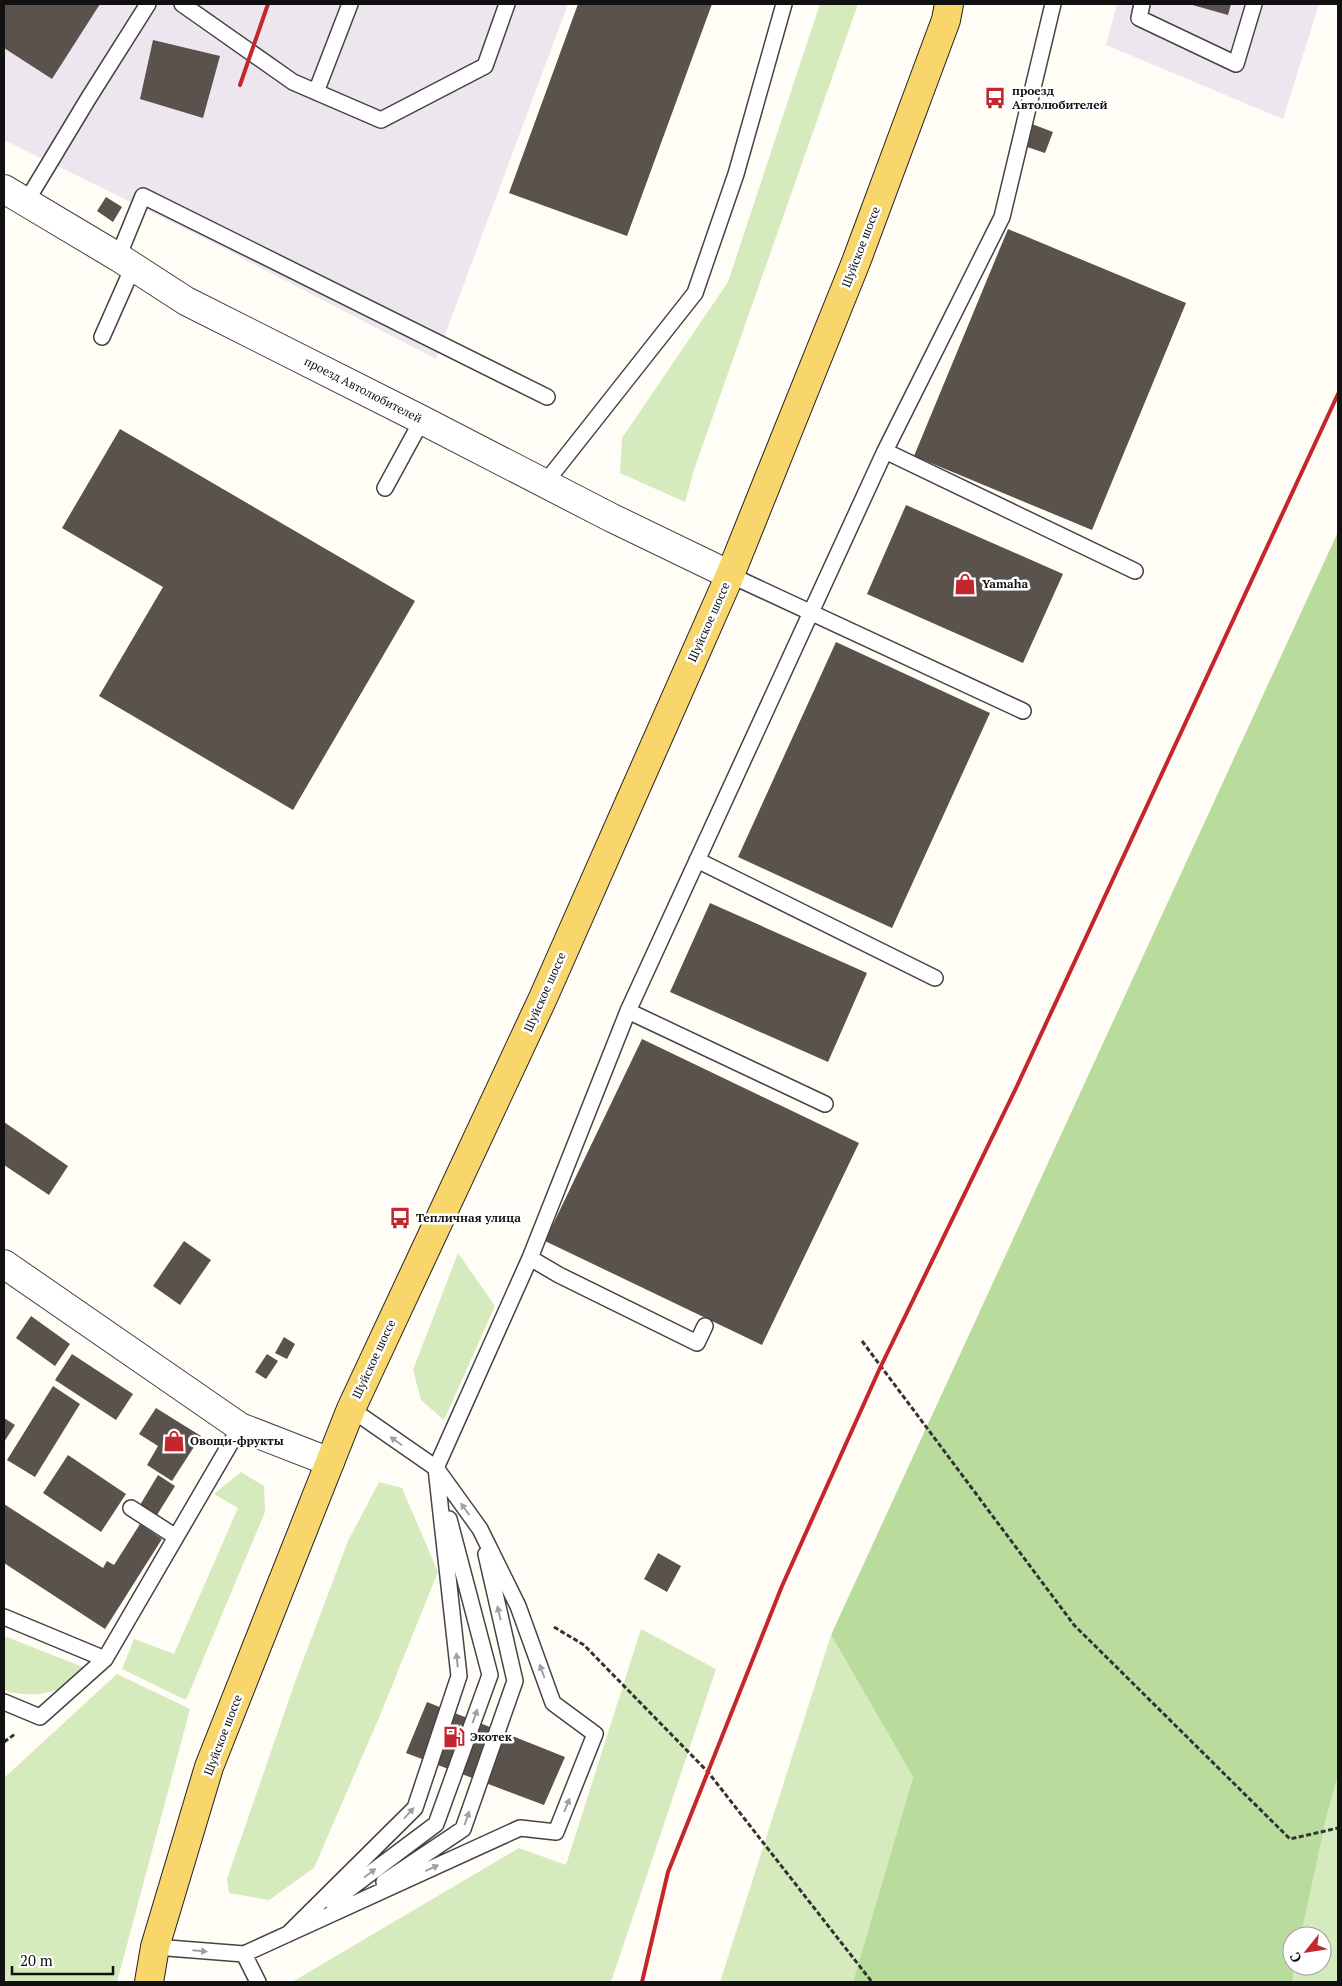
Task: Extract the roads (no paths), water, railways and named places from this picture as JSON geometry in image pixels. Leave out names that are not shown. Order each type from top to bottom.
[{"type":"main road","name":"Шуйское шоссе","points":[[149,1982],[155,1947],[209,1766],[351,1409],[543,998],[730,575],[856,262],[950,4]]},
{"type":"street","name":"проезд Автолюбителей","points":[[15,196],[126,262],[186,301],[730,575]]},
{"type":"street","points":[[4,1264],[240,1427],[330,1462]]},
{"type":"lane","points":[[15,196],[88,99],[148,4]]},
{"type":"lane","points":[[182,4],[292,82],[381,120],[485,66],[507,4]]},
{"type":"lane","points":[[316,92],[350,4]]},
{"type":"lane","points":[[545,483],[695,293],[736,174],[784,4]]},
{"type":"lane","points":[[288,1934],[414,1808],[459,1676],[436,1468],[530,1258],[628,1011],[885,451],[1002,217],[1053,4]]},
{"type":"lane","points":[[1142,4],[1139,18],[1236,64],[1254,4]]},
{"type":"lane","points":[[102,336],[126,262],[143,196],[546,397]]},
{"type":"lane","points":[[385,488],[422,420]]},
{"type":"lane","points":[[885,451],[1135,571]]},
{"type":"lane","points":[[730,575],[1023,711]]},
{"type":"lane","points":[[697,860],[935,978]]},
{"type":"lane","points":[[628,1011],[825,1104]]},
{"type":"lane","points":[[530,1258],[559,1275],[696,1343],[705,1326]]},
{"type":"lane","points":[[155,1947],[244,1954],[520,1828],[556,1832],[595,1734],[553,1703],[518,1606],[480,1529],[436,1468],[351,1409]]},
{"type":"lane","points":[[4,1702],[40,1717],[105,1660],[240,1427]]},
{"type":"lane","points":[[288,1934],[436,1824],[490,1675],[436,1468]]},
{"type":"lane","points":[[130,1508],[176,1537]]},
{"type":"lane","points":[[345,1908],[463,1829],[515,1681],[480,1529]]},
{"type":"lane","points":[[4,1617],[105,1660]]},
{"type":"lane","points":[[244,1954],[258,1982]]},
{"type":"railway","points":[[240,85],[268,4]]},
{"type":"railway","points":[[642,1982],[668,1872],[782,1586],[880,1368],[1017,1086],[1338,394]]},
{"type":"place","name":"проезд Автолюбителей","points":[[995,98]]},
{"type":"place","name":"Yamaha","points":[[965,584]]},
{"type":"place","name":"Тепличная улица","points":[[400,1218]]},
{"type":"place","name":"Овощи-фрукты","points":[[174,1441]]},
{"type":"place","name":"Экотек","points":[[454,1737]]}]
